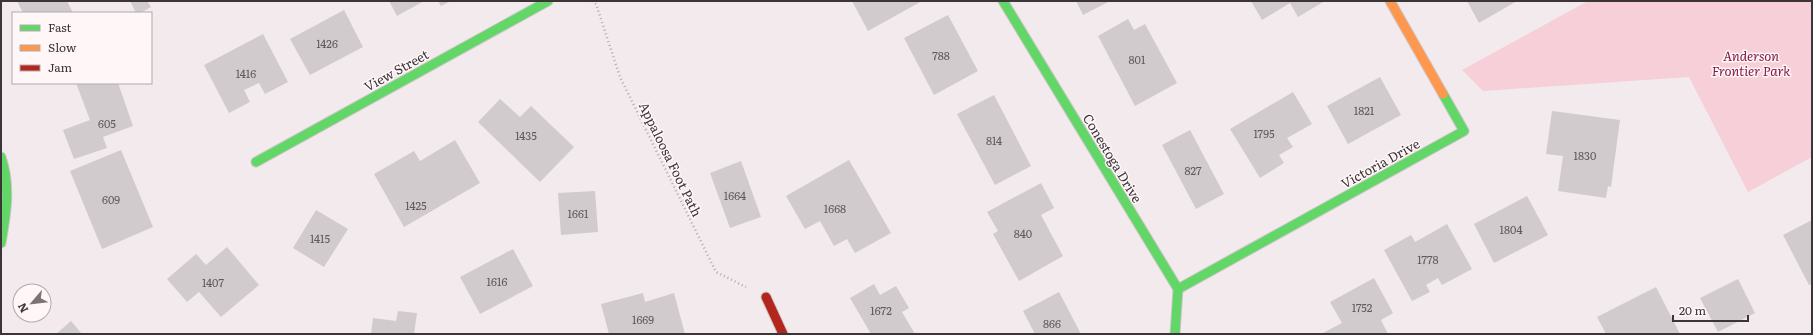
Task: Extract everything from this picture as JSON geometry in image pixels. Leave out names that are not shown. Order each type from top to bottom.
[{"type":"street","name":"View Street","points":[[256,162],[548,1]]},
{"type":"street","name":"Conestoga Drive","points":[[1003,1],[1178,289]]},
{"type":"street","name":"Victoria Drive","points":[[1178,289],[1464,131],[1390,1]]},
{"type":"street","points":[[1,157],[7,180],[8,197],[1,243]]},
{"type":"street","points":[[1175,334],[1178,289]]},
{"type":"street","points":[[766,298],[783,334]]},
{"type":"path","name":"Appaloosa Foot Path","points":[[592,1],[596,4],[620,77],[716,272],[766,298]]},
{"type":"green space","name":"Anderson Frontier Park","points":[[1588,1],[1812,1],[1812,157],[1748,192],[1689,77],[1483,91],[1462,70]]},
{"type":"building","points":[[17,1],[67,1],[72,12],[22,12]]},
{"type":"building","points":[[130,1],[147,1],[151,7],[142,12],[136,12]]},
{"type":"building","points":[[389,1],[424,1],[397,16]]},
{"type":"building","points":[[438,1],[451,1],[441,6]]},
{"type":"building","points":[[852,1],[922,1],[868,31]]},
{"type":"building","points":[[1076,1],[1110,1],[1083,15]]},
{"type":"building","points":[[1251,1],[1325,1],[1298,17],[1290,3],[1262,20]]},
{"type":"building","points":[[1467,1],[1517,1],[1479,23]]},
{"type":"building","points":[[344,10],[363,47],[310,75],[290,39]]},
{"type":"building","points":[[948,15],[978,71],[934,95],[904,38]]},
{"type":"building","points":[[1128,19],[1134,30],[1145,24],[1177,83],[1135,106],[1098,36]]},
{"type":"building","points":[[263,34],[288,82],[265,94],[259,83],[244,90],[250,102],[229,113],[204,65]]},
{"type":"building","points":[[1380,77],[1401,115],[1348,144],[1327,106]]},
{"type":"building","points":[[76,84],[118,84],[133,126],[103,137],[107,148],[74,159],[63,130],[90,120]]},
{"type":"building","points":[[1293,92],[1312,124],[1287,138],[1293,147],[1279,155],[1284,163],[1260,178],[1230,129]]},
{"type":"building","points":[[994,95],[1031,166],[995,185],[957,114]]},
{"type":"building","points":[[500,99],[520,117],[531,106],[574,147],[540,182],[478,122]]},
{"type":"building","points":[[1552,111],[1620,120],[1611,187],[1608,186],[1606,198],[1558,191],[1563,156],[1546,154]]},
{"type":"building","points":[[1190,130],[1224,194],[1196,209],[1162,145]]},
{"type":"building","points":[[455,140],[480,183],[404,227],[374,174],[414,151],[420,161]]},
{"type":"building","points":[[121,150],[153,227],[102,249],[70,171]]},
{"type":"building","points":[[849,160],[891,233],[855,253],[847,239],[834,246],[820,221],[805,229],[786,196]]},
{"type":"building","points":[[741,161],[761,217],[730,228],[710,173]]},
{"type":"building","points":[[1041,183],[1054,208],[1041,215],[1063,256],[1019,281],[993,234],[998,231],[987,212]]},
{"type":"building","points":[[595,191],[598,232],[561,235],[558,193]]},
{"type":"building","points":[[1527,196],[1548,235],[1494,263],[1474,224]]},
{"type":"building","points":[[316,210],[348,229],[324,267],[293,248]]},
{"type":"building","points":[[1812,220],[1812,284],[1809,285],[1783,235]]},
{"type":"building","points":[[1447,224],[1472,269],[1442,285],[1438,278],[1426,285],[1430,292],[1412,301],[1384,250],[1411,235],[1415,242]]},
{"type":"building","points":[[227,247],[259,285],[221,317],[199,292],[187,302],[167,279],[196,254],[206,265]]},
{"type":"building","points":[[513,249],[533,286],[480,314],[460,277]]},
{"type":"building","points":[[1374,278],[1393,313],[1381,320],[1388,334],[1321,334],[1342,323],[1330,302]]},
{"type":"building","points":[[1738,279],[1755,313],[1718,332],[1700,298]]},
{"type":"building","points":[[874,284],[880,295],[896,286],[909,308],[902,312],[915,334],[871,334],[850,298]]},
{"type":"building","points":[[1656,287],[1680,334],[1606,334],[1597,317]]},
{"type":"building","points":[[1059,292],[1081,334],[1035,334],[1023,311]]},
{"type":"building","points":[[643,293],[645,302],[674,293],[685,334],[609,334],[601,304]]},
{"type":"building","points":[[398,311],[417,313],[414,334],[371,334],[373,318],[396,321]]},
{"type":"building","points":[[71,321],[82,334],[56,334]]},
{"type":"traffic: fast","points":[[256,162],[548,1]]},
{"type":"traffic: fast","points":[[1003,1],[1178,289],[1175,334]]},
{"type":"traffic: fast","points":[[1178,289],[1464,131],[1443,94]]},
{"type":"traffic: fast","points":[[1,157],[7,189],[6,211],[1,243]]},
{"type":"traffic: slow","points":[[1390,1],[1443,94]]},
{"type":"traffic: jam","points":[[766,297],[783,334]]}]
